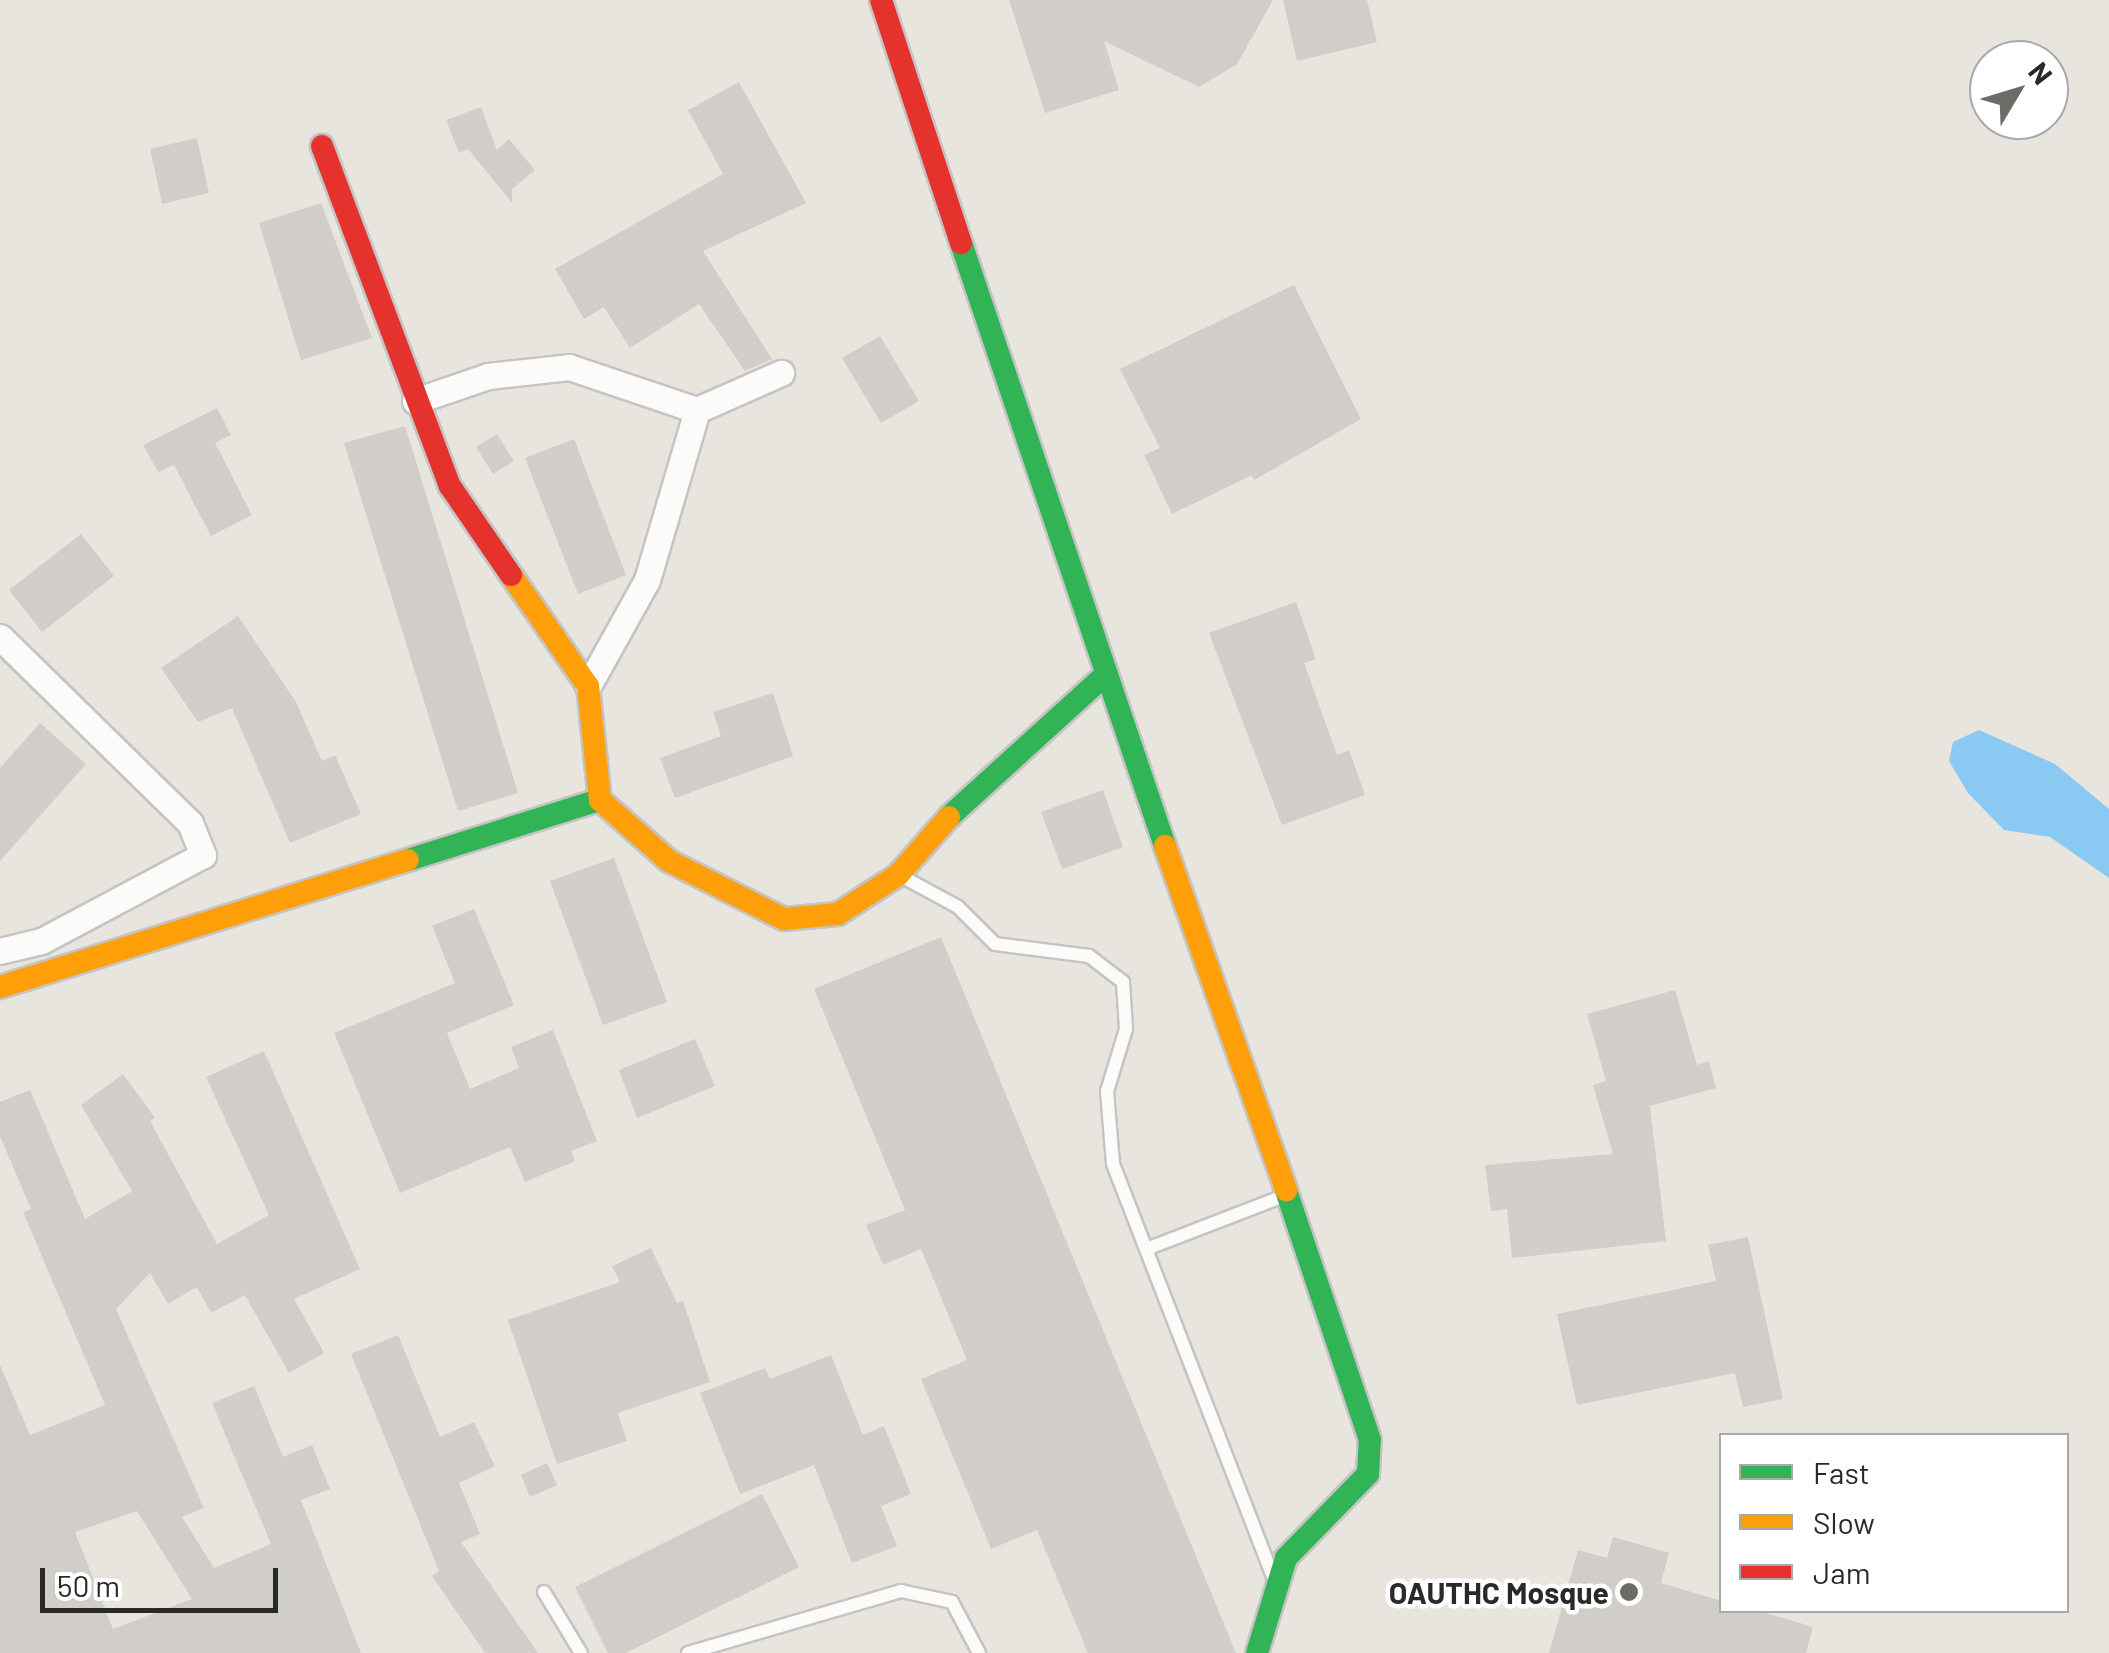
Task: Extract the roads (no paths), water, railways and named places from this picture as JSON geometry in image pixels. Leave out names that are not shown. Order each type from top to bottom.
[{"type":"street","points":[[880,0],[1103,678],[1289,1194],[1361,1410],[1371,1462],[1358,1488],[1303,1535],[1275,1581],[1257,1653]]},
{"type":"street","points":[[322,146],[450,486],[588,686],[600,800],[669,862],[784,919],[838,914],[898,875],[954,811],[1103,678]]},
{"type":"street","points":[[415,401],[488,376],[569,367],[697,410],[782,374]]},
{"type":"street","points":[[588,686],[647,580],[697,410]]},
{"type":"street","points":[[0,638],[190,822],[203,855],[41,941],[0,950]]},
{"type":"street","points":[[0,987],[600,800]]},
{"type":"lane","points":[[898,875],[958,907],[996,944],[1089,956],[1123,982],[1126,1029],[1107,1091],[1112,1146],[1275,1581]]},
{"type":"lane","points":[[1148,1248],[1289,1194]]},
{"type":"lane","points":[[688,1653],[901,1591],[952,1602],[979,1653]]},
{"type":"lane","points":[[544,1592],[582,1653]]},
{"type":"water","points":[[1979,730],[2055,764],[2109,809],[2109,878],[2050,837],[2004,830],[1968,793],[1949,761],[1953,742]]},
{"type":"place","name":"OAUTHC Mosque","points":[[1629,1592]]}]
